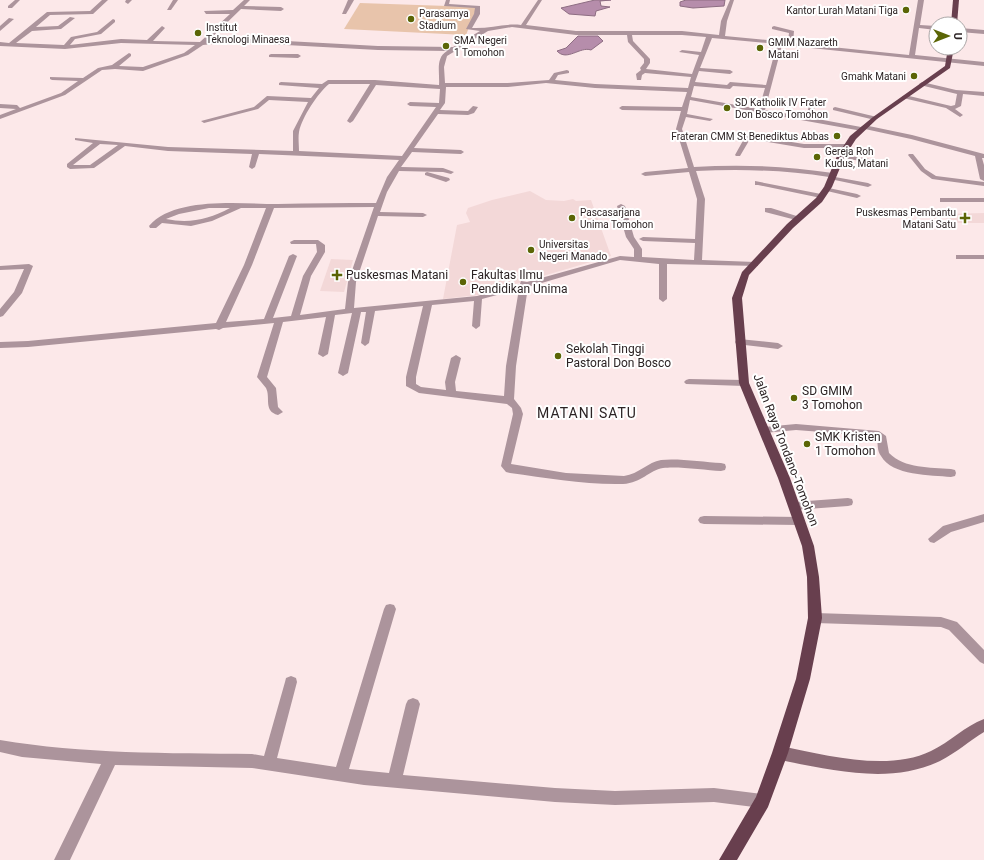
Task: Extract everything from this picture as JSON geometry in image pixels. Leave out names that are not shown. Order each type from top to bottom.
[{"type":"highway","points":[[955,16],[956,0]]},
{"type":"highway","points":[[950,56],[950,60]]},
{"type":"highway","name":"Jalan Raya Tondano-Tomohon","points":[[727,860],[739,843],[762,800],[780,753],[803,679],[815,618],[813,577],[808,546],[794,506],[744,383],[739,342],[737,298],[746,274],[824,193],[847,146],[863,128],[948,66],[950,60]]},
{"type":"main road","points":[[780,753],[839,764],[866,766],[886,766],[918,762],[935,755],[984,725]]},
{"type":"street","points":[[10,7],[18,0]]},
{"type":"street","points":[[10,45],[49,14],[91,13],[105,0]]},
{"type":"street","points":[[168,9],[176,0]]},
{"type":"street","points":[[0,116],[62,94],[94,72],[112,68],[146,68],[186,54],[201,44],[248,0]]},
{"type":"street","points":[[344,13],[351,0]]},
{"type":"street","points":[[448,0],[446,5],[478,7],[477,14],[469,29],[486,30]]},
{"type":"street","points":[[523,26],[540,0]]},
{"type":"street","points":[[722,36],[724,21],[732,0]]},
{"type":"street","points":[[912,56],[921,0]]},
{"type":"street","points":[[240,7],[281,9]]},
{"type":"street","points":[[206,12],[254,14]]},
{"type":"street","points":[[31,29],[59,28],[72,18]]},
{"type":"street","points":[[0,28],[11,19]]},
{"type":"street","points":[[65,47],[73,38],[99,33],[112,21]]},
{"type":"street","points":[[343,374],[353,311],[352,282],[379,205],[391,177],[441,105],[443,99],[440,73],[445,53],[486,30],[507,25],[576,34],[629,32],[710,35],[984,64]]},
{"type":"street","points":[[917,26],[928,27]]},
{"type":"street","points":[[148,42],[162,28]]},
{"type":"street","points":[[774,28],[792,32],[790,44]]},
{"type":"street","points":[[968,31],[984,32]]},
{"type":"street","points":[[629,32],[630,41],[647,59],[647,63],[643,68],[644,70],[639,74],[639,79]]},
{"type":"street","points":[[698,263],[701,199],[679,129],[696,72],[710,35]]},
{"type":"street","points":[[0,44],[65,47],[112,41],[201,44],[238,40],[302,44],[452,49]]},
{"type":"street","points":[[762,110],[780,42]]},
{"type":"street","points":[[271,56],[297,58],[302,44]]},
{"type":"street","points":[[682,52],[703,54]]},
{"type":"street","points":[[112,68],[129,54]]},
{"type":"street","points":[[644,70],[730,72]]},
{"type":"street","points":[[551,81],[556,74],[567,72]]},
{"type":"street","points":[[52,78],[84,80]]},
{"type":"street","points":[[296,153],[296,130],[313,100],[323,86],[328,82],[375,82],[442,86],[500,85],[551,81],[595,86],[730,87],[730,84],[768,87]]},
{"type":"street","points":[[350,121],[375,82]]},
{"type":"street","points":[[281,84],[323,86]]},
{"type":"street","points":[[922,84],[959,92],[984,94]]},
{"type":"street","points":[[951,108],[958,106],[960,95],[959,92]]},
{"type":"street","points":[[905,97],[951,108],[960,115]]},
{"type":"street","points":[[204,121],[259,107],[267,98],[313,100]]},
{"type":"street","points":[[688,98],[912,137],[981,155],[984,179]]},
{"type":"street","points":[[809,119],[812,102]]},
{"type":"street","points":[[410,104],[441,105]]},
{"type":"street","points":[[0,106],[21,108]]},
{"type":"street","points":[[436,112],[468,113],[472,112],[474,107]]},
{"type":"street","points":[[622,108],[684,112],[710,119]]},
{"type":"street","points":[[834,109],[875,118]]},
{"type":"street","points":[[738,155],[749,137],[804,146],[847,146]]},
{"type":"street","points":[[77,138],[174,149],[404,158]]},
{"type":"street","points":[[99,141],[71,163],[69,165],[70,167],[92,167],[124,144]]},
{"type":"street","points":[[410,150],[461,152]]},
{"type":"street","points":[[252,167],[256,152]]},
{"type":"street","points":[[911,155],[923,170],[934,178],[984,184]]},
{"type":"street","points":[[841,156],[881,163]]},
{"type":"street","points":[[646,174],[692,168],[791,169],[868,185]]},
{"type":"street","points":[[396,169],[422,171],[443,170],[451,172]]},
{"type":"street","points":[[422,171],[446,180]]},
{"type":"street","points":[[758,183],[824,193],[857,196]]},
{"type":"street","points":[[943,200],[984,200]]},
{"type":"street","points":[[153,226],[159,220],[185,210],[218,206],[379,205]]},
{"type":"street","points":[[159,220],[190,224],[203,223],[239,206]]},
{"type":"street","points":[[219,326],[248,265],[272,206]]},
{"type":"street","points":[[621,206],[630,237],[638,249],[638,258]]},
{"type":"street","points":[[768,210],[799,218]]},
{"type":"street","points":[[376,214],[423,215]]},
{"type":"street","points":[[643,239],[699,241]]},
{"type":"street","points":[[294,242],[318,242],[321,245],[322,250],[307,276],[295,316]]},
{"type":"street","points":[[266,320],[293,256]]},
{"type":"street","points":[[959,257],[984,257]]},
{"type":"street","points":[[0,345],[219,326],[295,316],[478,298],[524,283],[616,258],[638,258],[663,262],[755,264]]},
{"type":"street","points":[[663,262],[663,299]]},
{"type":"street","points":[[0,314],[18,293],[30,266],[1,269]]},
{"type":"street","points":[[509,400],[511,366],[524,283]]},
{"type":"street","points":[[476,326],[478,298]]},
{"type":"street","points":[[428,302],[411,376],[411,386],[419,390],[509,400],[516,407],[518,414],[506,461],[506,466],[510,469],[566,476],[624,480],[636,478],[649,469],[661,464],[721,467]]},
{"type":"street","points":[[365,343],[371,308]]},
{"type":"street","points":[[323,354],[331,313]]},
{"type":"street","points":[[278,412],[273,408],[271,388],[262,377],[280,319]]},
{"type":"street","points":[[739,342],[778,346]]},
{"type":"street","points":[[451,394],[450,382],[456,358]]},
{"type":"street","points":[[689,382],[744,383]]},
{"type":"street","points":[[764,430],[796,427],[875,433],[881,436],[885,455],[896,464],[918,469],[951,473]]},
{"type":"street","points":[[794,506],[848,502]]},
{"type":"street","points":[[934,539],[947,529],[984,518]]},
{"type":"street","points":[[704,520],[799,521]]},
{"type":"street","points":[[341,774],[390,609]]},
{"type":"street","points":[[815,618],[942,622],[953,626],[984,658]]},
{"type":"street","points":[[269,764],[292,682]]},
{"type":"street","points":[[394,781],[413,704]]},
{"type":"street","points":[[0,746],[111,758],[234,760],[394,781],[589,798],[714,795],[762,800]]},
{"type":"street","points":[[62,860],[111,758]]},
{"type":"shaded area","points":[[595,0],[611,0],[600,1],[601,6],[610,7],[596,11],[595,16],[569,14],[561,8]]},
{"type":"shaded area","points":[[686,0],[725,0],[724,6],[693,8],[680,6],[680,2]]},
{"type":"shaded area","name":"Parasamya Stadium","points":[[360,3],[477,7],[466,35],[344,29]]},
{"type":"shaded area","points":[[578,36],[598,36],[603,41],[591,50],[587,49],[565,55],[557,51],[566,48]]},
{"type":"shaded area","name":"Universitas Negeri Manado","points":[[530,191],[546,200],[591,200],[611,256],[478,295],[443,299],[457,225],[470,222],[466,213],[468,208],[492,200]]},
{"type":"shaded area","name":"Puskesmas Pembantu Matani Satu","points":[[984,213],[984,223],[950,223],[943,214]]},
{"type":"shaded area","name":"Puskesmas Matani","points":[[331,259],[353,260],[344,292],[320,291]]},
{"type":"place","name":"Kantor Lurah Matani Tiga","points":[[906,10]]},
{"type":"place","name":"Parasamya Stadium","points":[[411,19]]},
{"type":"place","name":"Institut Teknologi Minaesa","points":[[198,33]]},
{"type":"place","name":"SMA Negeri 1 Tomohon","points":[[446,46]]},
{"type":"place","name":"GMIM Nazareth Matani","points":[[760,48]]},
{"type":"place","name":"Gmahk Matani","points":[[914,76]]},
{"type":"place","name":"SD Katholik IV Frater Don Bosco Tomohon","points":[[727,108]]},
{"type":"place","name":"Frateran CMM St Benediktus Abbas","points":[[837,136]]},
{"type":"place","name":"Gereja Roh Kudus, Matani","points":[[817,157]]},
{"type":"place","name":"Pascasarjana Unima Tomohon","points":[[572,218]]},
{"type":"place","name":"Puskesmas Pembantu Matani Satu","points":[[965,218]]},
{"type":"place","name":"Universitas Negeri Manado","points":[[531,250]]},
{"type":"place","name":"Puskesmas Matani","points":[[337,275]]},
{"type":"place","name":"Fakultas Ilmu Pendidikan Unima","points":[[463,282]]},
{"type":"place","name":"Sekolah Tinggi Pastoral Don Bosco","points":[[558,356]]},
{"type":"place","name":"SD GMIM 3 Tomohon","points":[[794,398]]},
{"type":"place","name":"SMK Kristen 1 Tomohon","points":[[807,444]]},
{"type":"district","name":"MATANI SATU","points":[[587,413]]}]
